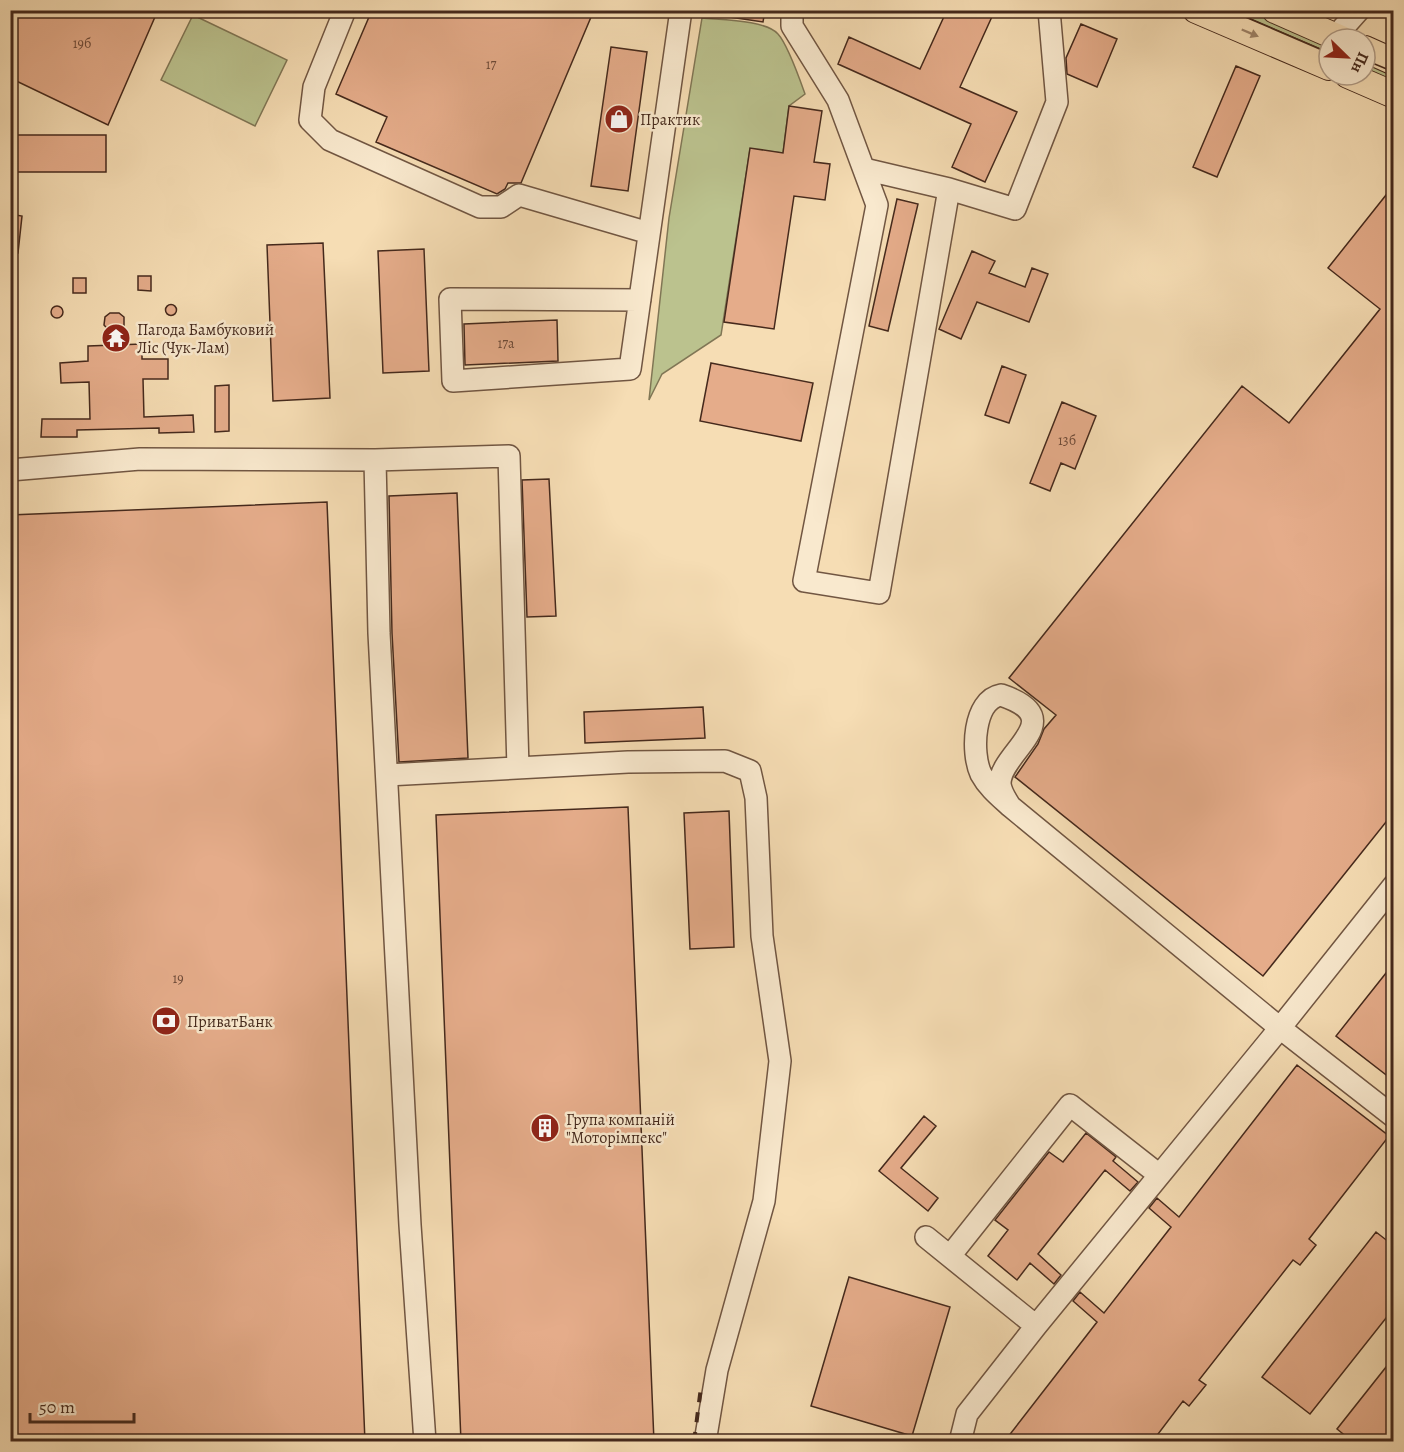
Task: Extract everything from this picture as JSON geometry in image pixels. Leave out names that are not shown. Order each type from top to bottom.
[{"type":"main road","points":[[1196,10],[1317,62]]},
{"type":"main road","points":[[1275,10],[1317,29]]},
{"type":"main road","points":[[1377,55],[1394,62]]},
{"type":"main road","points":[[1377,87],[1394,94]]},
{"type":"lane","points":[[345,10],[314,87],[311,109],[310,120],[330,140],[480,207],[501,207],[519,195],[649,233]]},
{"type":"lane","points":[[640,300],[450,299],[453,381],[630,369],[640,300],[649,233],[681,10]]},
{"type":"lane","points":[[792,10],[792,26],[838,100],[877,205],[804,581],[879,593],[950,189]]},
{"type":"lane","points":[[864,169],[950,189],[1015,209],[1057,102],[1049,10]]},
{"type":"lane","points":[[1346,27],[1359,10]]},
{"type":"lane","points":[[10,470],[140,459],[375,460],[510,456],[518,768]]},
{"type":"lane","points":[[375,460],[379,633],[410,1225],[425,1442]]},
{"type":"lane","points":[[1010,806],[1002,793],[1001,777],[1028,737],[1032,719],[1029,712],[1020,704],[1001,695],[988,700],[982,711],[975,744],[980,771],[996,794],[1010,806],[1280,1028],[1394,1117]]},
{"type":"lane","points":[[387,775],[628,762],[725,760],[750,771],[756,798],[762,936],[780,1061],[764,1202],[717,1370],[705,1442]]},
{"type":"lane","points":[[960,1442],[967,1414],[1158,1174],[1280,1028],[1394,885]]},
{"type":"lane","points":[[950,1256],[1071,1105],[1158,1174]]},
{"type":"lane","points":[[926,1237],[1036,1326]]},
{"type":"green space","points":[[1216,11],[1257,11],[1317,37],[1317,55]]},
{"type":"green space","points":[[193,15],[287,60],[255,126],[161,80]]},
{"type":"green space","points":[[702,18],[754,23],[772,29],[786,46],[805,94],[789,106],[783,153],[750,149],[721,335],[662,374],[649,400],[669,218]]},
{"type":"green space","points":[[1377,63],[1393,70],[1393,87],[1377,80]]},
{"type":"building","points":[[10,10],[158,10],[108,125],[10,78]]},
{"type":"building","points":[[372,10],[594,10],[521,183],[508,183],[505,189],[497,194],[376,142],[387,117],[336,94]]},
{"type":"building","points":[[730,10],[765,10],[763,22],[730,17]]},
{"type":"building","points":[[947,10],[995,10],[960,87],[1017,112],[985,182],[952,167],[971,124],[838,64],[849,37],[920,69]]},
{"type":"building","points":[[1081,24],[1117,39],[1097,87],[1067,74],[1066,58]]},
{"type":"building","name":"Практик","points":[[611,47],[647,52],[628,191],[591,186]]},
{"type":"building","points":[[1236,66],[1260,76],[1217,177],[1193,167]]},
{"type":"building","points":[[789,106],[822,111],[814,162],[830,164],[825,200],[794,196],[774,329],[724,322],[750,148],[783,153]]},
{"type":"building","points":[[16,135],[106,135],[106,172],[16,172]]},
{"type":"building","points":[[1394,185],[1394,812],[1263,976],[1015,777],[1038,744],[1044,729],[1056,715],[1009,678],[1242,386],[1289,423],[1380,309],[1328,268]]},
{"type":"building","points":[[897,199],[918,204],[888,331],[869,326]]},
{"type":"building","points":[[10,214],[22,216],[18,253],[10,252]]},
{"type":"building","points":[[323,243],[330,398],[273,401],[267,245]]},
{"type":"building","points":[[424,249],[429,371],[383,373],[378,251]]},
{"type":"building","points":[[972,251],[995,261],[989,273],[1025,287],[1032,268],[1048,274],[1029,322],[977,302],[961,339],[939,329]]},
{"type":"building","points":[[138,276],[151,276],[151,291],[138,290]]},
{"type":"building","points":[[73,278],[86,278],[86,293],[73,293]]},
{"type":"building","points":[[171,304],[177,310],[171,316],[165,310]]},
{"type":"building","points":[[57,306],[63,312],[57,318],[51,312]]},
{"type":"building","points":[[110,313],[119,313],[124,317],[124,326],[114,336],[104,325],[105,317]]},
{"type":"building","points":[[557,320],[558,361],[465,365],[464,324]]},
{"type":"building","points":[[142,344],[142,359],[168,359],[168,379],[143,379],[144,417],[193,415],[194,432],[159,433],[159,428],[77,430],[77,437],[41,437],[42,419],[90,419],[89,382],[61,383],[60,363],[88,361],[88,346]]},
{"type":"building","points":[[711,363],[813,383],[801,441],[700,421]]},
{"type":"building","points":[[1002,366],[1026,375],[1009,423],[985,415]]},
{"type":"building","points":[[229,385],[229,431],[215,432],[215,386]]},
{"type":"building","points":[[1062,402],[1096,416],[1075,469],[1061,463],[1050,491],[1030,483]]},
{"type":"building","points":[[549,479],[556,616],[527,617],[522,480]]},
{"type":"building","points":[[457,493],[468,758],[399,762],[392,633],[389,496]]},
{"type":"building","points":[[327,502],[365,1442],[10,1442],[10,515]]},
{"type":"building","points":[[703,707],[705,738],[585,743],[584,712]]},
{"type":"building","name":"Група компаній \"Моторімпекс\"","points":[[628,807],[654,1442],[461,1442],[436,815]]},
{"type":"building","points":[[729,811],[734,947],[690,949],[684,813]]},
{"type":"building","points":[[1394,963],[1394,1081],[1336,1036]]},
{"type":"building","points":[[1297,1065],[1389,1136],[1309,1239],[1316,1245],[1300,1265],[1293,1260],[1199,1380],[1206,1385],[1189,1406],[1183,1401],[1152,1442],[1004,1442],[1097,1322],[1073,1301],[1080,1292],[1104,1313],[1171,1227],[1149,1208],[1157,1198],[1179,1217]]},
{"type":"building","points":[[924,1116],[936,1126],[901,1168],[938,1198],[928,1211],[879,1171]]},
{"type":"building","points":[[1086,1133],[1116,1157],[1113,1161],[1138,1182],[1130,1191],[1105,1170],[1038,1254],[1061,1275],[1054,1284],[1030,1263],[1017,1280],[988,1256],[1008,1230],[995,1220],[1049,1152],[1063,1162]]},
{"type":"building","points":[[1376,1232],[1394,1246],[1394,1308],[1310,1414],[1262,1377]]},
{"type":"building","points":[[849,1277],[950,1307],[912,1436],[811,1406]]},
{"type":"building","points":[[1394,1357],[1394,1435],[1388,1442],[1353,1442],[1337,1429]]},
{"type":"tram line","points":[[1229,10],[1317,48]]},
{"type":"tram line","points":[[1377,65],[1394,72]]},
{"type":"railway","points":[[694,1442],[701,1387]]},
{"type":"place","name":"Практик","points":[[619,119]]},
{"type":"place","name":"Пагода Бамбуковий Ліс (Чук-Лам)","points":[[116,338]]},
{"type":"place","name":"ПриватБанк","points":[[166,1021]]},
{"type":"place","name":"Група компаній \"Моторімпекс\"","points":[[545,1128]]}]
